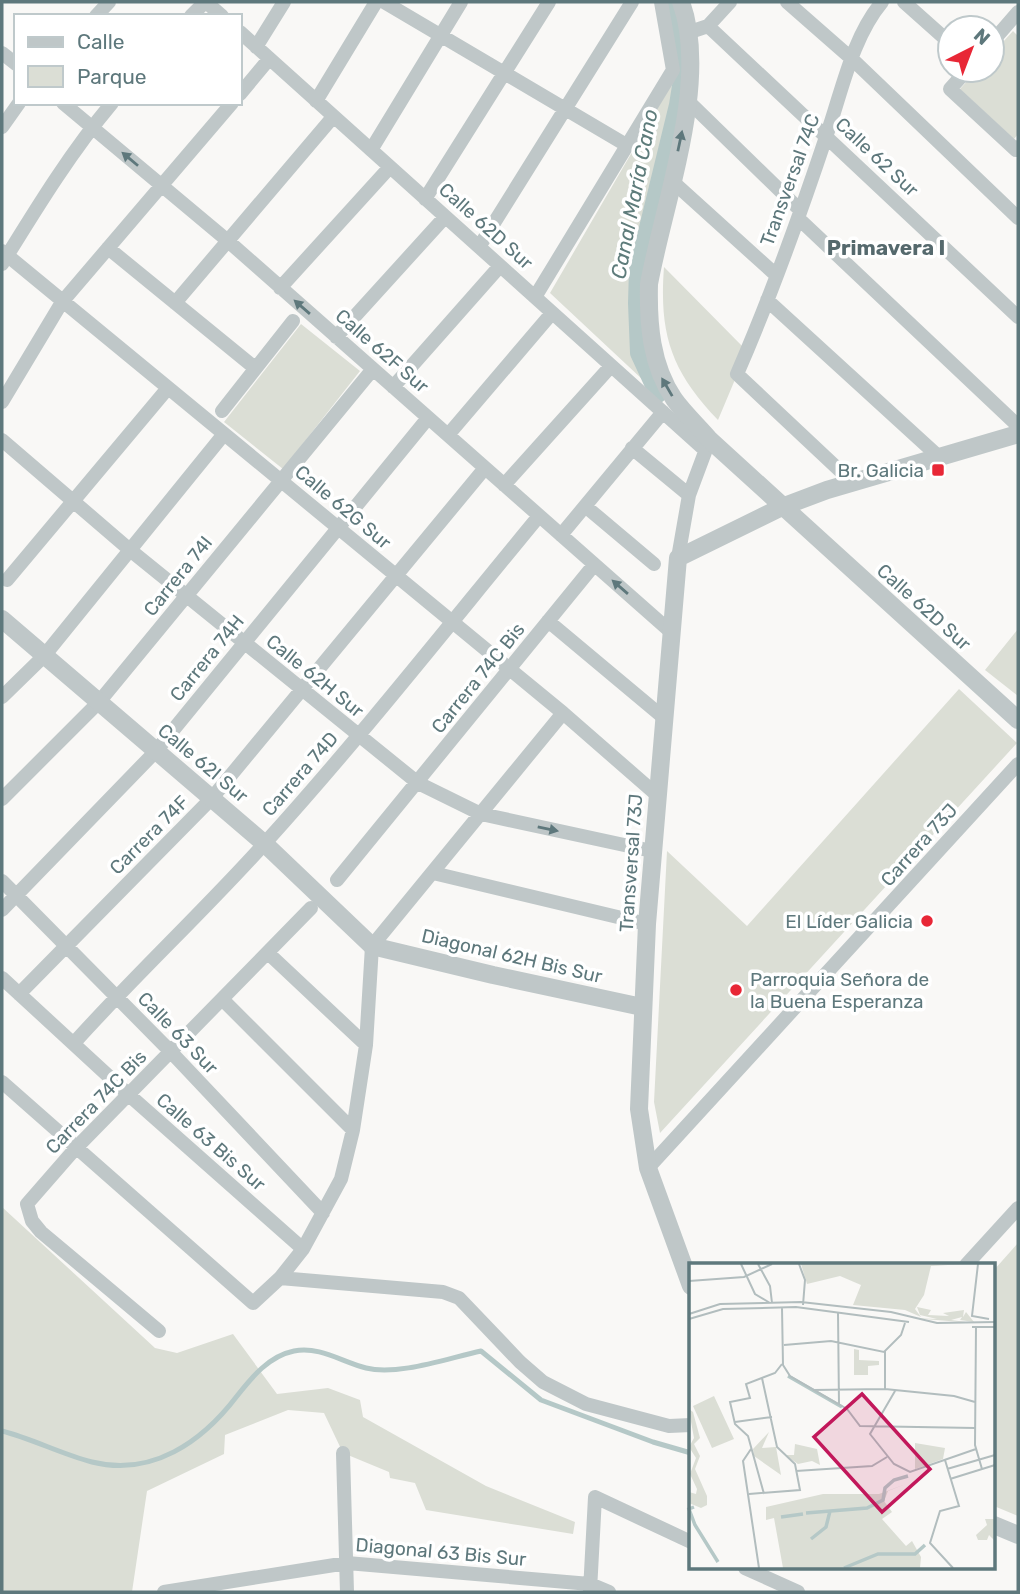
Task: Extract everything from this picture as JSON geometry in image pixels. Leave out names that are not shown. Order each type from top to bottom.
[{"type":"street","points":[[205,2],[220,14]]},
{"type":"street","points":[[256,47],[284,2]]},
{"type":"street","points":[[316,101],[376,2]]},
{"type":"street","points":[[384,2],[628,146]]},
{"type":"street","points":[[371,150],[461,2]]},
{"type":"street","points":[[425,199],[549,2]]},
{"type":"street","points":[[479,247],[632,2]]},
{"type":"street","points":[[535,298],[673,70],[660,2]]},
{"type":"street","points":[[667,2],[689,26],[708,26],[730,2]]},
{"type":"street","points":[[681,2],[689,26],[689,102],[649,284],[649,311],[654,356],[661,378],[707,445]]},
{"type":"street","points":[[787,2],[852,59],[1018,218]]},
{"type":"street","name":"Transversal 74C","points":[[852,482],[737,374],[799,214],[852,59],[873,12],[882,2]]},
{"type":"street","points":[[912,5],[936,29]]},
{"type":"street","name":"Calle 62 Sur","points":[[708,26],[1018,317]]},
{"type":"street","name":"Calle 62D Sur","points":[[242,34],[663,412],[782,506],[1018,720]]},
{"type":"street","points":[[242,92],[269,59]]},
{"type":"street","points":[[954,84],[950,89],[1017,149]]},
{"type":"street","points":[[689,102],[799,214],[1018,426]]},
{"type":"street","points":[[2,127],[18,105]]},
{"type":"street","name":"Calle 62F Sur","points":[[65,105],[228,241],[671,632]]},
{"type":"street","points":[[4,257],[92,127],[110,105]]},
{"type":"street","points":[[2,402],[62,302],[230,105]]},
{"type":"street","points":[[175,303],[333,117]]},
{"type":"street","points":[[280,288],[390,167]]},
{"type":"street","points":[[672,181],[776,275]]},
{"type":"street","points":[[336,337],[445,217]]},
{"type":"street","points":[[108,248],[255,368]]},
{"type":"street","name":"Calle 62G Sur","points":[[4,257],[168,388],[563,713],[657,795]]},
{"type":"street","points":[[393,387],[500,266]]},
{"type":"street","points":[[766,300],[939,457]]},
{"type":"street","points":[[448,435],[552,313]]},
{"type":"street","points":[[222,411],[293,321]]},
{"type":"street","points":[[504,485],[611,366]]},
{"type":"street","name":"Carrera 74I","points":[[2,799],[99,702],[373,369]]},
{"type":"street","points":[[7,580],[168,388]]},
{"type":"street","points":[[561,535],[663,412]]},
{"type":"street","name":"Carrera 74H","points":[[2,910],[156,751],[428,418]]},
{"type":"street","points":[[2,696],[44,656],[224,434]]},
{"type":"street","points":[[678,558],[782,506],[852,482],[1018,434]]},
{"type":"street","name":"Calle 62H Sur","points":[[2,440],[130,550],[418,783],[481,814],[652,851]]},
{"type":"street","name":"Transversal 73J","points":[[689,1281],[648,1168],[639,1109],[642,1007],[652,851],[678,558],[689,495],[707,445]]},
{"type":"street","points":[[632,448],[689,495]]},
{"type":"street","name":"Carrera 74F","points":[[19,994],[212,798],[485,468]]},
{"type":"street","points":[[585,506],[654,564]]},
{"type":"street","name":"Carrera 74D","points":[[74,1043],[115,997],[265,844],[539,516]]},
{"type":"street","name":"Carrera 74C Bis","points":[[337,880],[594,565]]},
{"type":"street","name":"Calle 62I Sur","points":[[2,619],[265,844],[372,946]]},
{"type":"street","points":[[548,621],[664,718]]},
{"type":"street","points":[[2,1082],[253,1303],[280,1278],[303,1249],[341,1179],[353,1130],[366,1045],[372,946],[563,713]]},
{"type":"street","name":"Carrera 73J","points":[[648,1168],[1018,764]]},
{"type":"street","points":[[433,873],[647,924]]},
{"type":"street","name":"Calle 63 Sur","points":[[2,881],[171,1052],[324,1213]]},
{"type":"street","name":"Carrera 74C Bis","points":[[159,1331],[41,1233],[32,1221],[27,1204],[75,1149],[311,908]]},
{"type":"street","name":"Diagonal 62H Bis Sur","points":[[372,946],[642,1007]]},
{"type":"street","points":[[268,953],[366,1045]]},
{"type":"street","name":"Calle 63 Bis Sur","points":[[2,978],[303,1249]]},
{"type":"street","points":[[223,1000],[353,1130]]},
{"type":"street","points":[[968,1263],[1018,1208]]},
{"type":"street","points":[[280,1278],[443,1292],[459,1298],[520,1362],[544,1382],[586,1404],[669,1426],[689,1425]]},
{"type":"street","points":[[342,1453],[347,1592]]},
{"type":"street","points":[[609,1592],[590,1588],[595,1497],[689,1541]]},
{"type":"street","points":[[996,1526],[1018,1535]]},
{"type":"street","name":"Diagonal 63 Bis Sur","points":[[164,1592],[347,1563],[590,1588]]},
{"type":"street","points":[[749,1570],[798,1592]]},
{"type":"green space","points":[[1013,31],[1018,36],[1018,134],[1014,139],[960,89],[964,84],[1006,84],[1006,39]]},
{"type":"green space","points":[[685,61],[678,105],[638,269],[639,353],[658,394],[550,293]]},
{"type":"green space","points":[[664,267],[747,351],[718,420],[689,385],[672,350],[666,332],[664,312]]},
{"type":"green space","points":[[301,324],[360,371],[283,469],[224,422]]},
{"type":"green space","points":[[1018,629],[1018,696],[985,670]]},
{"type":"green space","points":[[959,689],[1017,743],[660,1133],[654,1102],[667,851],[747,926]]},
{"type":"green space","points":[[2,1207],[155,1348],[177,1353],[233,1334],[277,1394],[328,1388],[360,1400],[363,1417],[486,1486],[575,1522],[573,1534],[426,1510],[415,1483],[390,1478],[389,1472],[343,1453],[324,1413],[288,1410],[225,1435],[224,1454],[147,1491],[132,1592],[2,1592]]},
{"type":"green space","points":[[1018,1243],[1018,1516],[996,1507],[996,1268]]},
{"type":"waterway","name":"Canal María Cano","points":[[658,394],[639,353],[637,303],[638,269],[678,105],[685,61],[668,2]]},
{"type":"waterway","points":[[2,1431],[92,1462],[135,1464],[155,1460],[192,1441],[223,1413],[262,1368],[277,1357],[294,1351],[331,1355],[379,1370],[408,1368],[481,1351],[541,1400],[653,1442],[689,1452]]},
{"type":"place","name":"Br. Galicia","points":[[938,470]]},
{"type":"place","name":"El Líder Galicia","points":[[927,921]]},
{"type":"place","name":"Parroquia Señora de la Buena Esperanza","points":[[736,990]]},
{"type":"district","name":"Primavera I","points":[[886,247]]}]
